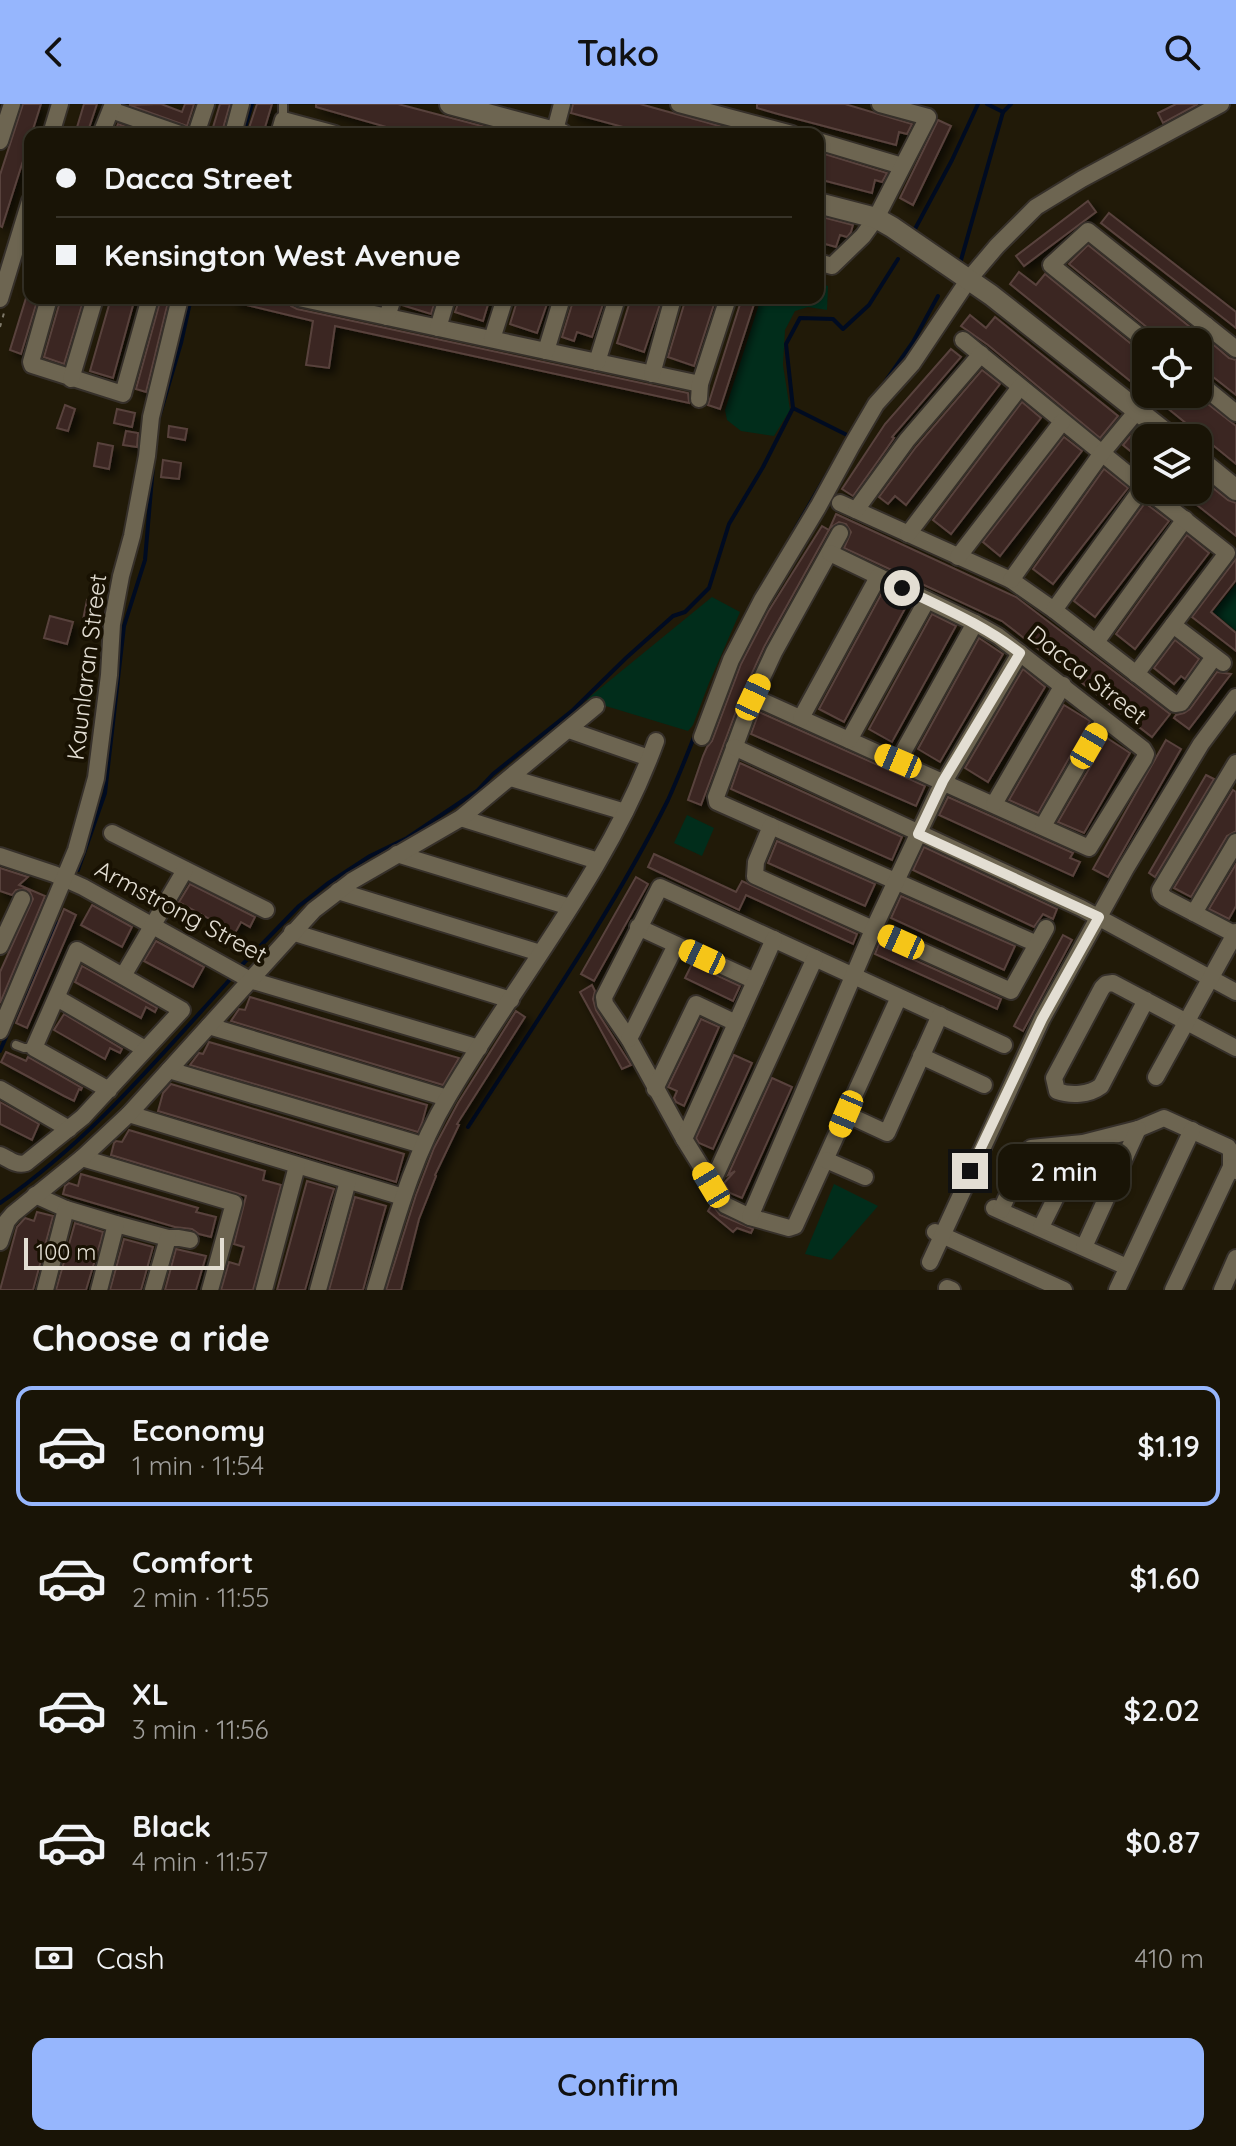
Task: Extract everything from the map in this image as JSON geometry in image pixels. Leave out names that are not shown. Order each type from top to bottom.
[{"type":"street","points":[[0,141],[12,104]]},
{"type":"street","points":[[53,128],[60,104]]},
{"type":"street","points":[[198,128],[206,104]]},
{"type":"street","points":[[235,128],[241,104]]},
{"type":"street","points":[[450,104],[539,128]]},
{"type":"street","points":[[558,128],[562,104]]},
{"type":"street","points":[[679,104],[769,128]]},
{"type":"street","points":[[824,264],[832,266],[863,236],[876,218],[928,117],[880,104]]},
{"type":"street","points":[[702,737],[731,660],[762,600],[852,445],[876,404],[912,364],[969,279],[1036,207],[1221,104]]},
{"type":"street","points":[[103,128],[112,107],[149,128]]},
{"type":"street","points":[[282,119],[313,128]]},
{"type":"street","points":[[824,143],[902,166]]},
{"type":"street","points":[[824,205],[876,218],[969,279],[1154,424]]},
{"type":"street","points":[[0,299],[24,221]]},
{"type":"street","points":[[1132,330],[1051,265],[1088,231],[1236,349]]},
{"type":"street","points":[[47,304],[31,362],[35,368],[123,394],[148,304]]},
{"type":"street","points":[[71,379],[93,304]]},
{"type":"street","name":"Kaunlaran Street","points":[[0,1031],[85,824],[96,778],[112,624],[138,505],[151,417],[179,304]]},
{"type":"street","points":[[344,304],[387,317],[652,374],[700,391],[726,304]]},
{"type":"street","points":[[387,317],[391,304]]},
{"type":"street","points":[[438,328],[445,304]]},
{"type":"street","points":[[492,339],[503,304]]},
{"type":"street","points":[[546,351],[560,304]]},
{"type":"street","points":[[597,362],[615,304]]},
{"type":"street","points":[[652,374],[671,304]]},
{"type":"street","points":[[963,340],[1132,478]]},
{"type":"street","points":[[856,510],[907,440],[981,354]]},
{"type":"street","points":[[908,534],[1020,387]]},
{"type":"street","points":[[1212,393],[1236,413]]},
{"type":"street","points":[[1011,580],[1102,453],[1140,408]]},
{"type":"street","points":[[958,557],[1062,422]]},
{"type":"street","points":[[1212,470],[1236,490]]},
{"type":"street","points":[[840,503],[1011,580],[1175,704],[1181,703],[1219,660],[1173,625]]},
{"type":"street","points":[[1054,610],[1135,504]]},
{"type":"street","points":[[1136,674],[1227,553],[1166,504]]},
{"type":"street","points":[[1096,642],[1185,519]]},
{"type":"street","points":[[840,533],[774,652],[753,697],[716,797],[717,802],[1037,944]]},
{"type":"street","name":"Dacca Street","points":[[830,553],[998,636],[1143,749],[1146,754],[1144,759],[1089,848],[1043,826]]},
{"type":"street","points":[[801,718],[878,577]]},
{"type":"street","points":[[849,740],[927,600]]},
{"type":"street","points":[[898,761],[975,623]]},
{"type":"street","points":[[750,1217],[895,881],[943,781],[1020,653]]},
{"type":"street","points":[[994,804],[1063,685]]},
{"type":"street","points":[[753,697],[1043,826],[1104,720]]},
{"type":"street","points":[[930,1262],[938,1233],[1042,1019],[1201,744],[1236,697]]},
{"type":"street","points":[[0,1242],[7,1221],[129,1114],[209,1026],[246,978],[314,910],[397,854],[461,818],[596,706]]},
{"type":"street","points":[[569,730],[649,758]]},
{"type":"street","points":[[375,1290],[422,1145],[447,1098],[598,861],[625,812],[656,741]]},
{"type":"street","points":[[734,747],[1099,917],[1236,992]]},
{"type":"street","points":[[1156,1077],[1236,934],[1165,898],[1160,890],[1233,773]]},
{"type":"street","points":[[511,778],[625,812]]},
{"type":"street","points":[[461,818],[598,861]]},
{"type":"street","points":[[771,826],[756,862],[755,876],[1011,991],[1046,928]]},
{"type":"street","points":[[112,833],[266,910]]},
{"type":"street","points":[[1194,913],[1236,842]]},
{"type":"street","points":[[397,854],[570,907]]},
{"type":"street","name":"Armstrong Street","points":[[0,856],[65,879],[246,978],[479,1048]]},
{"type":"street","points":[[123,976],[185,870]]},
{"type":"street","points":[[899,997],[795,1226],[789,1228],[750,1217],[725,1205],[655,1089],[629,1039],[605,1004],[604,997],[660,887],[1004,1045]]},
{"type":"street","points":[[338,891],[540,953]]},
{"type":"street","points":[[0,946],[6,919],[22,899]]},
{"type":"street","points":[[638,927],[755,981]]},
{"type":"street","points":[[292,932],[511,1000]]},
{"type":"street","points":[[684,1139],[774,939]]},
{"type":"street","points":[[629,1039],[676,945]]},
{"type":"street","points":[[0,1155],[14,1163],[26,1163],[69,1129],[109,1090],[182,1010],[77,950],[34,1048],[109,1090]]},
{"type":"street","points":[[711,1185],[815,958]]},
{"type":"street","points":[[1146,1000],[1101,1086],[1088,1094],[1057,1091],[1054,1078],[1106,984],[1113,983],[1146,1000],[1236,1048]]},
{"type":"street","points":[[57,998],[145,1049]]},
{"type":"street","points":[[655,1089],[696,1004],[736,1023]]},
{"type":"street","points":[[846,1114],[887,1133],[940,1015]]},
{"type":"street","points":[[209,1026],[447,1098]]},
{"type":"street","points":[[921,1056],[984,1085]]},
{"type":"street","points":[[169,1070],[422,1145]]},
{"type":"street","points":[[0,1089],[69,1129]]},
{"type":"street","points":[[129,1114],[403,1197]]},
{"type":"street","points":[[1127,1267],[997,1209],[1031,1148],[1083,1143],[1138,1129],[1164,1118],[1228,1147],[1233,1169],[1173,1290]]},
{"type":"street","points":[[1084,1247],[1138,1129]]},
{"type":"street","points":[[1117,1290],[1192,1130]]},
{"type":"street","points":[[1041,1227],[1083,1143]]},
{"type":"street","points":[[82,1158],[234,1203],[210,1290]]},
{"type":"street","points":[[826,1160],[865,1177]]},
{"type":"street","points":[[264,1290],[297,1166]]},
{"type":"street","points":[[318,1290],[348,1181]]},
{"type":"street","points":[[35,1195],[66,1209],[116,1224],[168,1238],[190,1240]]},
{"type":"street","points":[[45,1290],[66,1209]]},
{"type":"street","points":[[99,1290],[116,1224]]},
{"type":"street","points":[[938,1233],[1064,1290]]},
{"type":"street","points":[[153,1290],[168,1238]]},
{"type":"street","points":[[1222,1290],[1234,1266]]},
{"type":"lane","points":[[16,1045],[34,1048]]},
{"type":"green space","points":[[824,285],[828,286],[827,310],[808,307],[795,311],[785,330],[783,365],[790,410],[774,436],[741,431],[727,420],[725,410],[759,304],[824,304]]},
{"type":"green space","points":[[1236,584],[1236,631],[1213,612]]},
{"type":"green space","points":[[712,597],[740,612],[688,731],[586,700]]},
{"type":"green space","points":[[687,815],[714,828],[702,856],[674,843]]},
{"type":"green space","points":[[834,1184],[878,1206],[831,1260],[805,1254]]},
{"type":"building","points":[[23,104],[41,104],[33,128],[24,128],[24,158],[2,227],[0,175]]},
{"type":"building","points":[[84,104],[97,104],[89,128],[77,128]]},
{"type":"building","points":[[161,104],[182,112],[185,104],[194,104],[187,126],[129,105]]},
{"type":"building","points":[[220,104],[230,104],[224,128],[213,128]]},
{"type":"building","points":[[257,104],[272,104],[265,128],[249,128]]},
{"type":"building","points":[[316,104],[398,104],[489,128],[390,128],[316,107]]},
{"type":"building","points":[[573,104],[640,104],[727,128],[627,128],[571,113]]},
{"type":"building","points":[[757,104],[845,104],[912,124],[907,134],[899,132],[896,145],[757,108]]},
{"type":"building","points":[[1176,104],[1198,104],[1163,123],[1158,113]]},
{"type":"building","points":[[938,120],[951,126],[913,205],[900,198]]},
{"type":"building","points":[[824,154],[887,173],[882,182],[875,180],[872,193],[824,181]]},
{"type":"building","points":[[1088,201],[1096,212],[1024,266],[1016,256]]},
{"type":"building","points":[[1109,213],[1236,312],[1236,328],[1101,223]]},
{"type":"building","points":[[824,218],[853,225],[847,237],[840,235],[836,247],[824,244]]},
{"type":"building","points":[[1088,245],[1190,327],[1148,328],[1069,264]]},
{"type":"building","points":[[1019,272],[1036,285],[1045,274],[1132,345],[1132,382],[1010,284]]},
{"type":"building","points":[[24,304],[36,304],[21,354],[10,350]]},
{"type":"building","points":[[59,304],[82,304],[64,364],[44,357]]},
{"type":"building","points":[[109,304],[133,304],[113,378],[90,371]]},
{"type":"building","points":[[159,304],[168,304],[146,392],[136,389]]},
{"type":"building","points":[[242,304],[290,304],[297,309],[688,393],[689,403],[335,326],[329,368],[306,365],[313,321]]},
{"type":"building","points":[[402,304],[434,304],[431,314]]},
{"type":"building","points":[[458,304],[488,304],[483,321],[455,312]]},
{"type":"building","points":[[516,304],[547,304],[537,333],[510,324]]},
{"type":"building","points":[[572,304],[603,304],[592,337],[577,332],[574,341],[562,337]]},
{"type":"building","points":[[629,304],[660,304],[644,352],[617,343]]},
{"type":"building","points":[[684,304],[714,304],[694,366],[668,357]]},
{"type":"building","points":[[740,304],[754,304],[720,409],[708,405]]},
{"type":"building","points":[[970,315],[986,328],[995,317],[1118,416],[1100,438],[961,326]]},
{"type":"building","points":[[1212,343],[1236,360],[1236,395],[1212,376]]},
{"type":"building","points":[[951,349],[961,357],[892,437],[853,496],[842,489],[885,424]]},
{"type":"building","points":[[982,370],[1000,384],[906,505],[895,496],[888,504],[879,497],[916,447]]},
{"type":"building","points":[[1022,402],[1041,418],[951,534],[933,520]]},
{"type":"building","points":[[65,405],[75,409],[68,431],[57,428]]},
{"type":"building","points":[[1212,407],[1236,426],[1236,464],[1212,444],[1212,424],[1187,424],[1167,408]]},
{"type":"building","points":[[117,409],[135,413],[132,427],[114,423]]},
{"type":"building","points":[[169,426],[187,429],[185,440],[168,437]]},
{"type":"building","points":[[126,431],[138,433],[137,447],[123,445]]},
{"type":"building","points":[[1132,434],[1132,452],[1123,445]]},
{"type":"building","points":[[1064,437],[1082,451],[1000,556],[983,542]]},
{"type":"building","points":[[98,443],[113,446],[109,469],[94,466]]},
{"type":"building","points":[[163,460],[181,463],[179,479],[161,477]]},
{"type":"building","points":[[1104,469],[1128,488],[1053,584],[1033,569]]},
{"type":"building","points":[[1212,487],[1236,503],[1236,536],[1196,504],[1212,504]]},
{"type":"building","points":[[1144,504],[1169,521],[1095,617],[1074,601]]},
{"type":"building","points":[[836,514],[1016,597],[1170,714],[1152,737],[1002,621],[844,548],[851,532],[846,524],[839,522],[829,529]]},
{"type":"building","points":[[822,526],[829,530],[764,647],[743,693],[701,805],[688,800],[741,664],[768,612]]},
{"type":"building","points":[[1187,535],[1209,553],[1135,649],[1116,634]]},
{"type":"building","points":[[1236,559],[1236,580],[1211,612],[1236,633],[1236,651],[1192,617]]},
{"type":"building","points":[[883,591],[908,603],[844,722],[819,709]]},
{"type":"building","points":[[87,600],[98,602],[94,622],[83,620]]},
{"type":"building","points":[[932,614],[956,626],[892,742],[869,729]]},
{"type":"building","points":[[50,616],[73,622],[67,644],[44,638]]},
{"type":"building","points":[[979,638],[1003,654],[940,762],[918,749]]},
{"type":"building","points":[[1175,640],[1199,659],[1185,679],[1181,676],[1174,684],[1154,668]]},
{"type":"building","points":[[1023,669],[1045,687],[988,782],[965,768]]},
{"type":"building","points":[[1217,672],[1231,674],[1189,729],[1174,718],[1190,709]]},
{"type":"building","points":[[1064,705],[1090,721],[1038,813],[1009,800]]},
{"type":"building","points":[[759,712],[925,786],[916,806],[751,734]]},
{"type":"building","points":[[1107,738],[1130,753],[1084,833],[1058,822]]},
{"type":"building","points":[[1166,740],[1181,749],[1108,877],[1093,869]]},
{"type":"building","points":[[740,763],[902,837],[892,860],[731,789]]},
{"type":"building","points":[[1206,775],[1214,779],[1155,877],[1149,873]]},
{"type":"building","points":[[1233,790],[1236,792],[1236,831],[1227,836],[1191,897],[1174,888]]},
{"type":"building","points":[[948,797],[1073,853],[1070,858],[1080,862],[1073,876],[939,815]]},
{"type":"building","points":[[777,841],[875,884],[865,906],[768,863]]},
{"type":"building","points":[[924,847],[1057,909],[1053,919],[1043,914],[1034,927],[913,870]]},
{"type":"building","points":[[654,854],[736,892],[742,881],[857,934],[853,944],[746,895],[739,910],[648,867]]},
{"type":"building","points":[[1236,864],[1236,906],[1229,919],[1209,909]]},
{"type":"building","points":[[0,868],[28,877],[19,885],[45,896],[0,1003],[0,972],[33,899],[26,889],[16,890],[12,895],[0,891]]},
{"type":"building","points":[[636,877],[648,884],[594,981],[581,974]]},
{"type":"building","points":[[190,884],[255,917],[250,927],[241,922],[235,933],[179,902]]},
{"type":"building","points":[[901,896],[1015,946],[1004,970],[891,918]]},
{"type":"building","points":[[92,905],[132,927],[122,947],[81,925]]},
{"type":"building","points":[[64,909],[76,915],[27,1028],[16,1023]]},
{"type":"building","points":[[1063,935],[1072,940],[1023,1031],[1014,1026]]},
{"type":"building","points":[[156,941],[204,967],[193,987],[144,961]]},
{"type":"building","points":[[879,944],[1001,999],[997,1009],[875,954]]},
{"type":"building","points":[[692,964],[740,986],[733,1001],[685,978]]},
{"type":"building","points":[[82,966],[157,1008],[155,1012],[146,1007],[141,1018],[75,982]]},
{"type":"building","points":[[592,985],[596,1010],[631,1065],[622,1069],[580,992]]},
{"type":"building","points":[[250,997],[459,1058],[443,1085],[231,1021],[239,1009],[245,1010]]},
{"type":"building","points":[[516,1011],[525,1017],[457,1124],[435,1175],[419,1219],[401,1290],[386,1290],[434,1148],[458,1103]]},
{"type":"building","points":[[64,1014],[122,1049],[120,1053],[110,1048],[105,1059],[54,1030]]},
{"type":"building","points":[[701,1019],[719,1027],[684,1106],[674,1098],[677,1091],[668,1087]]},
{"type":"building","points":[[209,1042],[427,1105],[422,1123],[418,1132],[190,1065],[199,1053],[203,1054]]},
{"type":"building","points":[[6,1052],[26,1061],[28,1057],[82,1088],[74,1101],[1,1062]]},
{"type":"building","points":[[734,1055],[752,1063],[713,1149],[699,1143],[696,1138]]},
{"type":"building","points":[[772,1078],[792,1087],[742,1198],[730,1193],[724,1183],[735,1171],[728,1175]]},
{"type":"building","points":[[171,1084],[404,1154],[396,1182],[158,1111],[163,1093]]},
{"type":"building","points":[[0,1102],[39,1124],[32,1140],[0,1124]]},
{"type":"building","points":[[129,1130],[265,1171],[263,1180],[281,1185],[253,1290],[221,1290],[229,1262],[239,1265],[244,1247],[234,1244],[246,1196],[111,1155],[114,1143],[122,1142]]},
{"type":"building","points":[[81,1174],[198,1208],[196,1212],[216,1217],[211,1237],[63,1194],[69,1183],[78,1186]]},
{"type":"building","points":[[307,1181],[334,1189],[305,1290],[277,1290]]},
{"type":"building","points":[[355,1197],[386,1206],[363,1290],[329,1290]]},
{"type":"building","points":[[712,1204],[720,1215],[753,1229],[751,1233],[737,1228],[733,1232],[708,1211]]},
{"type":"building","points":[[37,1212],[53,1216],[33,1290],[0,1290],[17,1227],[25,1218],[34,1221]]},
{"type":"building","points":[[75,1223],[103,1232],[101,1240],[86,1290],[56,1290]]},
{"type":"building","points":[[124,1239],[153,1247],[141,1290],[110,1290]]},
{"type":"building","points":[[176,1249],[206,1256],[196,1290],[165,1290]]},
{"type":"waterway","points":[[245,128],[252,104]]},
{"type":"waterway","points":[[915,229],[978,104]]},
{"type":"waterway","points":[[987,104],[1003,112],[1011,104]]},
{"type":"waterway","points":[[961,260],[1003,112]]},
{"type":"waterway","points":[[239,968],[299,906],[327,884],[370,856],[407,838],[477,791],[493,774],[573,710],[673,616],[685,612],[709,588],[729,524],[793,408],[786,344],[800,318],[833,319],[843,329],[869,305],[898,259]]},
{"type":"waterway","points":[[885,382],[913,342],[938,296]]},
{"type":"waterway","points":[[158,421],[190,304]]},
{"type":"waterway","points":[[793,408],[849,436],[851,433]]},
{"type":"waterway","points":[[78,870],[105,793],[124,626],[145,560],[153,466]]},
{"type":"waterway","points":[[794,531],[830,469]]},
{"type":"waterway","points":[[468,1127],[622,884],[668,800],[696,732]]},
{"type":"waterway","points":[[0,1051],[56,922]]},
{"type":"waterway","points":[[0,1203],[95,1125],[234,975]]},
{"type":"route","points":[[902,588],[975,623],[1020,653],[943,781],[918,834],[1099,917],[1042,1019],[970,1171]]}]
